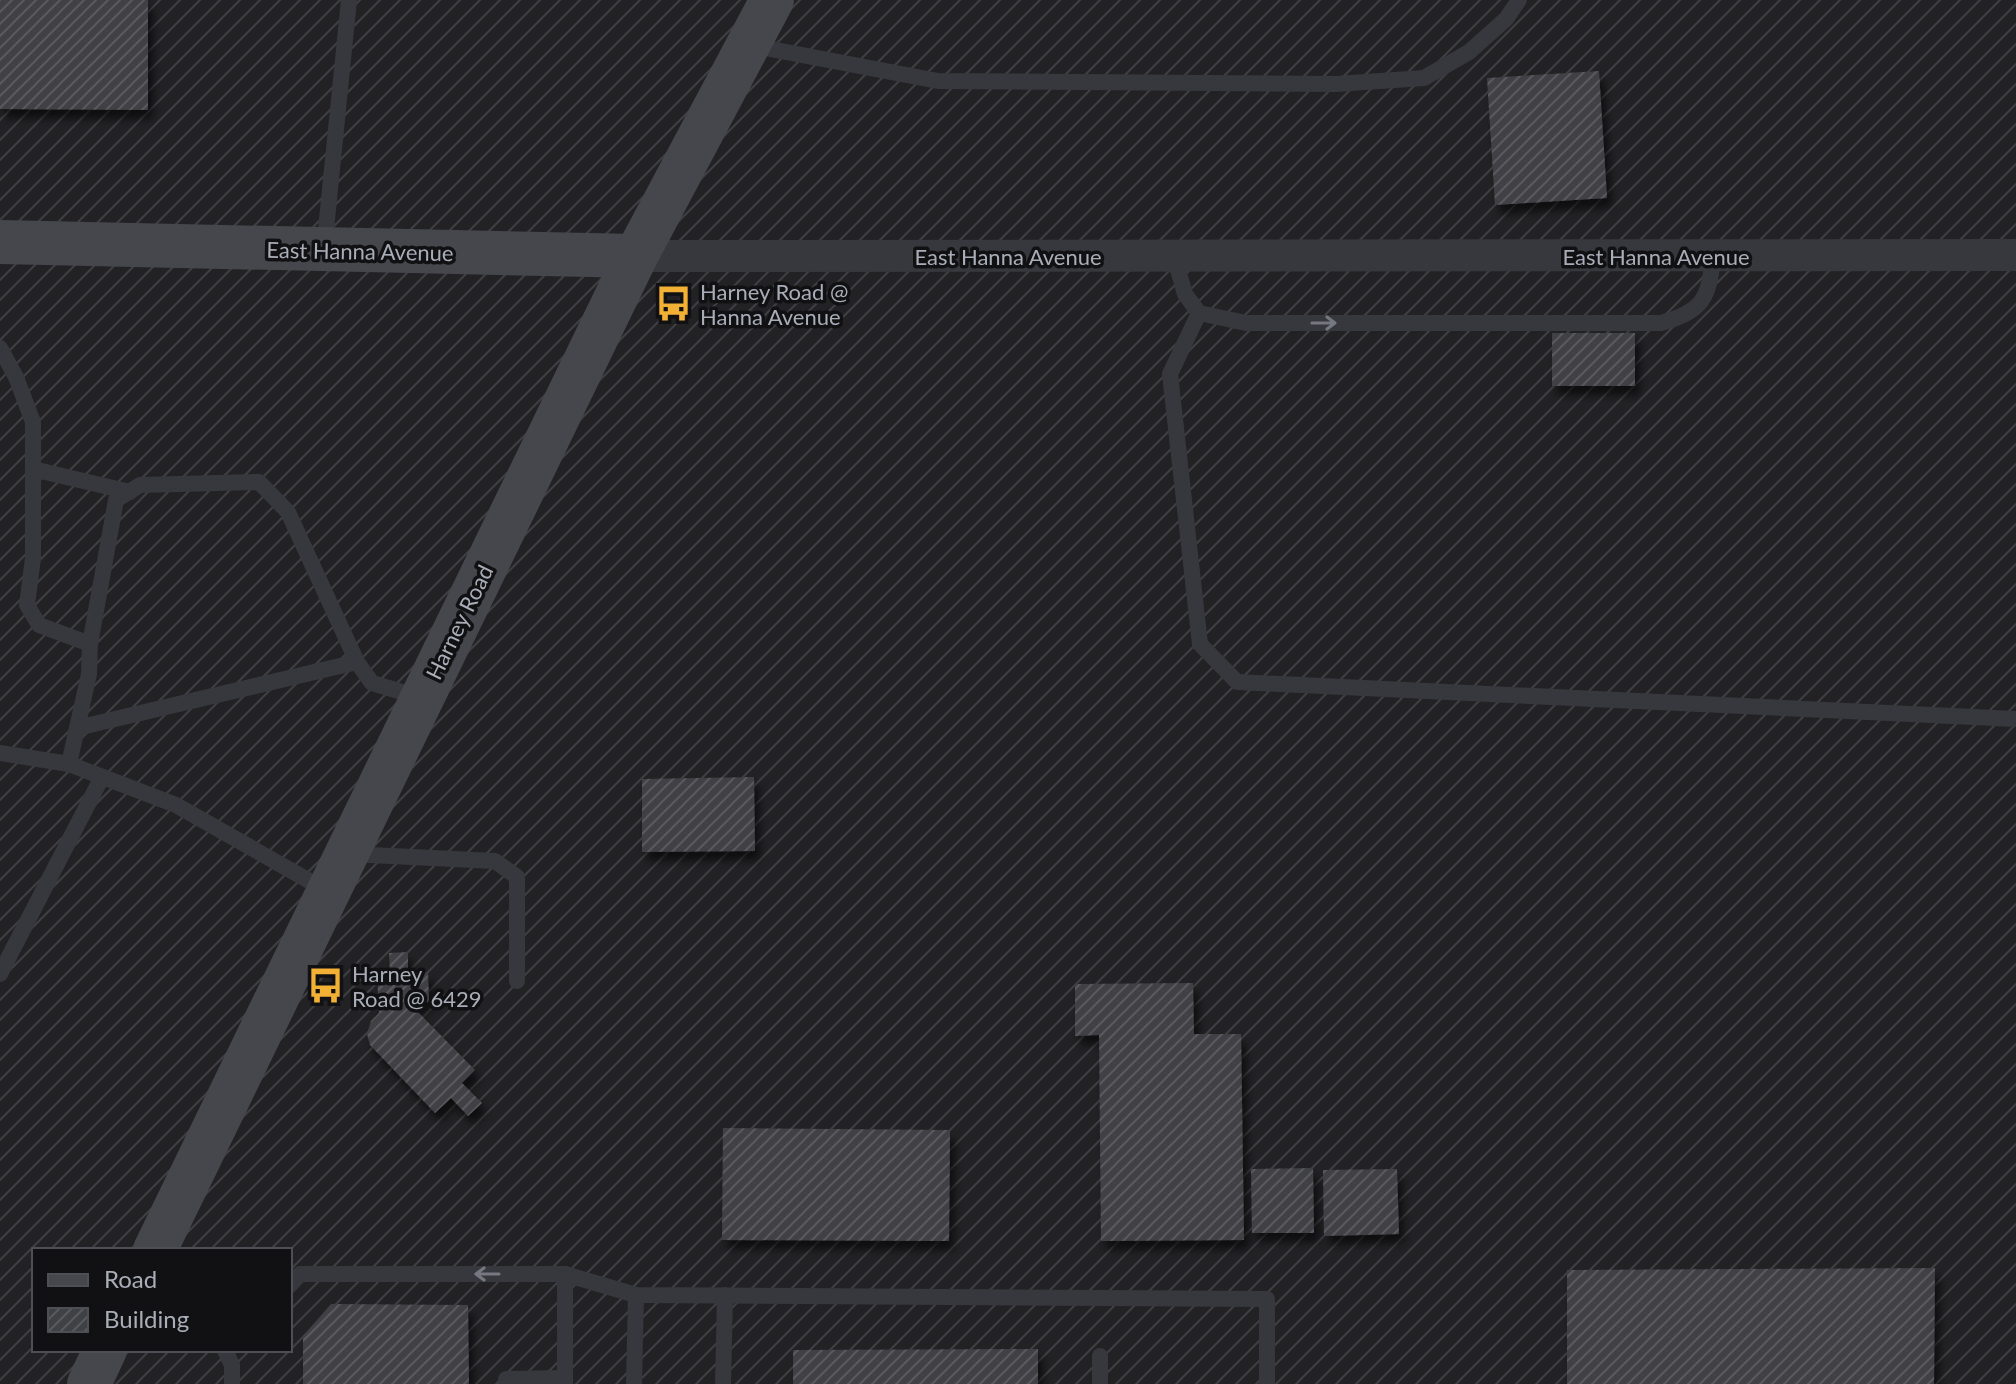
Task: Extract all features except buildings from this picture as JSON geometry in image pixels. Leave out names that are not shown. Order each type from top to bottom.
[{"type":"street","name":"Harney Road","points":[[156,1248],[636,256],[772,0]]},
{"type":"street","name":"East Hanna Avenue","points":[[0,242],[636,256],[2016,255]]},
{"type":"street","points":[[89,1384],[104,1352]]},
{"type":"lane","points":[[324,251],[349,0]]},
{"type":"lane","points":[[749,44],[938,81],[1336,84],[1424,78],[1469,52],[1506,19],[1519,0]]},
{"type":"lane","points":[[1174,256],[1185,294],[1199,313],[1246,323],[1661,323],[1685,316],[1707,294],[1713,256]]},
{"type":"lane","points":[[1199,313],[1170,374],[1200,644],[1237,682],[2016,719]]},
{"type":"lane","points":[[0,348],[16,377],[33,422],[33,558],[27,605],[39,625],[90,644]]},
{"type":"lane","points":[[33,469],[130,492]]},
{"type":"lane","points":[[69,764],[89,674],[90,644],[116,500],[140,485],[259,482],[288,512],[357,662],[372,683],[422,698]]},
{"type":"lane","points":[[77,728],[357,662]]},
{"type":"lane","points":[[0,753],[69,764],[338,873],[495,861],[517,877],[517,981]]},
{"type":"lane","points":[[0,974],[102,777]]},
{"type":"lane","points":[[292,1283],[300,1274],[565,1274],[636,1295],[1267,1299],[1267,1384]]},
{"type":"lane","points":[[506,1384],[506,1379],[565,1381],[565,1274]]},
{"type":"lane","points":[[634,1384],[636,1295]]},
{"type":"lane","points":[[723,1384],[725,1295]]},
{"type":"lane","points":[[226,1352],[232,1365],[232,1384]]},
{"type":"lane","points":[[1100,1356],[1100,1384]]},
{"type":"shaded area","points":[[0,0],[2016,0],[2016,1384],[0,1384]]},
{"type":"place","name":"Harney Road @ Hanna Avenue","points":[[674,304]]},
{"type":"place","name":"Harney Road @ 6429","points":[[326,986]]}]
